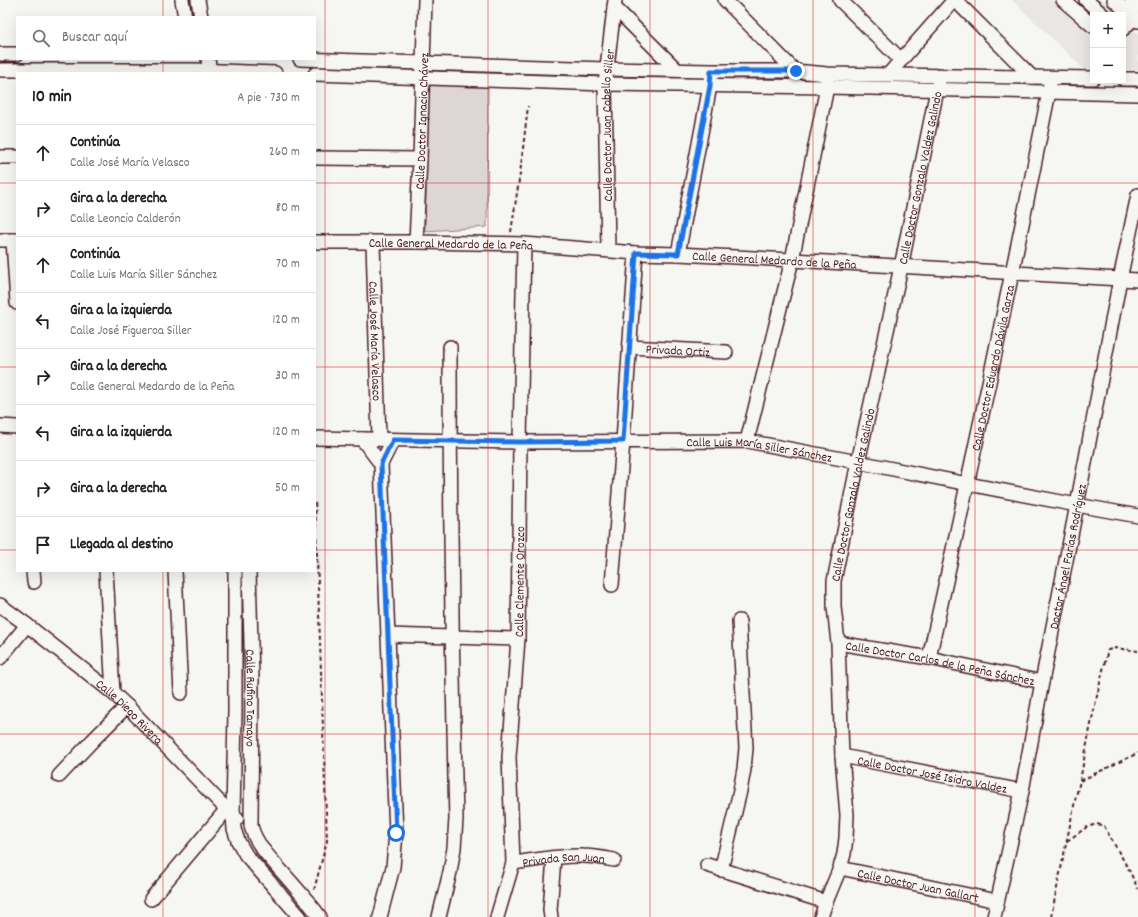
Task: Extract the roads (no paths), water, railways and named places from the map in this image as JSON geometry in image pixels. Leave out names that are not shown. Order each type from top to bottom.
[{"type":"street","points":[[182,0],[185,16]]},
{"type":"street","points":[[198,0],[201,16]]},
{"type":"street","name":"Calle Doctor Ignacio Chávez","points":[[416,242],[425,0]]},
{"type":"street","points":[[725,0],[796,71],[795,87]]},
{"type":"street","points":[[840,0],[901,60]]},
{"type":"street","points":[[889,74],[955,0],[1032,77]]},
{"type":"street","points":[[1063,0],[1090,23]]},
{"type":"street","points":[[1086,0],[1100,12]]},
{"type":"street","points":[[1114,0],[1136,11],[1126,25]]},
{"type":"street","points":[[615,3],[677,70]]},
{"type":"street","name":"Calle Doctor Juan Cabello Siller","points":[[608,250],[605,84],[615,3]]},
{"type":"street","points":[[0,54],[16,54]]},
{"type":"street","points":[[316,60],[606,69],[796,71],[827,74],[1090,78]]},
{"type":"street","points":[[0,70],[193,67],[262,72]]},
{"type":"street","points":[[678,254],[710,86],[711,71]]},
{"type":"street","points":[[316,74],[605,84],[1138,94]]},
{"type":"street","points":[[748,441],[792,260],[826,87],[827,74]]},
{"type":"street","name":"Calle Doctor Gonzalo Valdez Galindo","points":[[820,917],[840,868],[846,838],[838,643],[834,607],[834,581],[940,75]]},
{"type":"street","name":"Calle Doctor Eduardo Dávila Garza","points":[[929,658],[968,484],[1012,273],[1049,92],[1050,77]]},
{"type":"street","points":[[1126,79],[1138,79]]},
{"type":"street","points":[[0,157],[16,157]]},
{"type":"street","points":[[316,158],[420,159]]},
{"type":"street","name":"Doctor Ángel Farías Rodríguez","points":[[994,917],[1022,792],[1120,279],[1138,195]]},
{"type":"street","points":[[10,240],[16,294]]},
{"type":"street","name":"Calle General Medardo de la Peña","points":[[316,242],[510,243],[636,253],[792,260],[1138,280]]},
{"type":"street","name":"Calle José María Velasco","points":[[373,243],[379,439]]},
{"type":"street","name":"Calle Clemente Orozco","points":[[497,917],[514,863],[509,757],[518,639],[524,244]]},
{"type":"street","points":[[612,585],[636,253]]},
{"type":"street","points":[[439,917],[450,872],[454,848],[456,819],[452,638],[450,347]]},
{"type":"street","name":"Privada Ortiz","points":[[629,347],[726,352]]},
{"type":"street","points":[[0,426],[16,426]]},
{"type":"street","name":"Calle Luis María Siller Sánchez","points":[[316,438],[520,442],[748,441],[1138,516]]},
{"type":"street","points":[[362,439],[381,464]]},
{"type":"street","points":[[380,917],[393,867],[396,833],[381,464],[393,440]]},
{"type":"street","points":[[106,572],[114,694]]},
{"type":"street","points":[[174,572],[181,693]]},
{"type":"street","name":"Calle Rufino Tamayo","points":[[235,572],[235,711],[230,813],[238,841],[246,855],[300,917]]},
{"type":"street","name":"Calle Rufino Tamayo","points":[[249,572],[252,679],[250,826]]},
{"type":"street","name":"Calle Diego Rivera","points":[[0,605],[27,624],[114,694],[230,813],[250,826]]},
{"type":"street","points":[[721,870],[740,791],[746,748],[739,622]]},
{"type":"street","points":[[0,658],[27,624]]},
{"type":"street","points":[[388,635],[518,639]]},
{"type":"street","name":"Calle Doctor Carlos de la Peña Sánchez","points":[[838,643],[929,658],[1042,682]]},
{"type":"street","points":[[59,776],[127,706]]},
{"type":"street","name":"Calle Doctor José Isidro Valdez","points":[[842,756],[1022,792]]},
{"type":"street","points":[[151,899],[230,813]]},
{"type":"street","points":[[250,826],[253,835],[260,846],[314,912]]},
{"type":"street","name":"Privada San Juan","points":[[514,863],[581,856],[592,856],[614,860]]},
{"type":"street","points":[[550,917],[554,858]]},
{"type":"street","points":[[707,865],[826,902]]},
{"type":"street","name":"Calle Doctor Juan Gallart","points":[[840,868],[997,902]]}]
